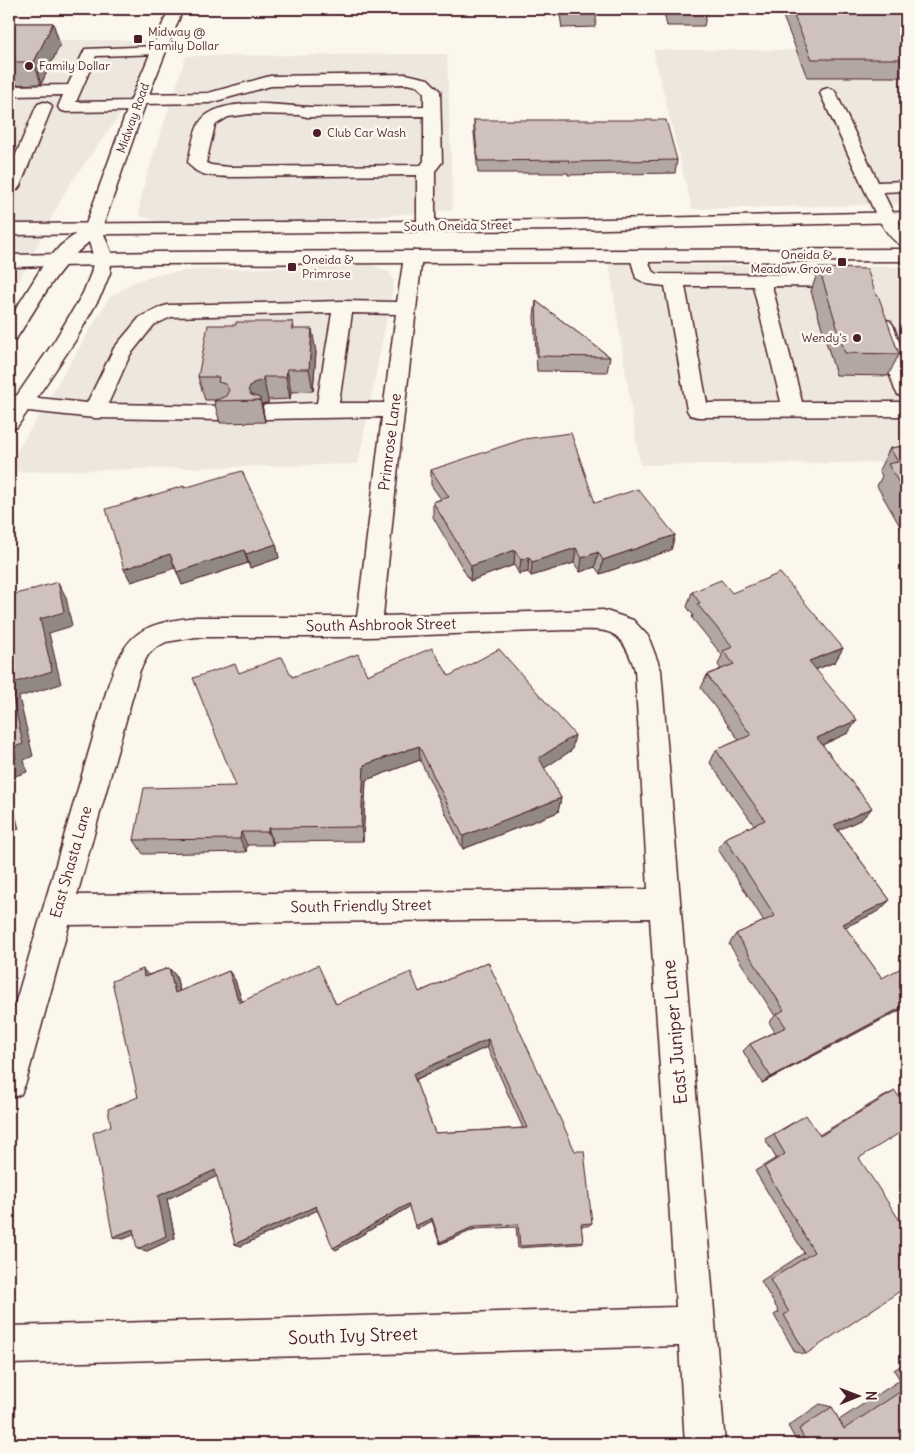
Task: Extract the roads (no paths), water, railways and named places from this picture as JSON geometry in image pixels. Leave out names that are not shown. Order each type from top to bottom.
[{"type":"main road","name":"Midway Road","points":[[93,229],[138,103],[176,9]]},
{"type":"main road","points":[[66,107],[90,52],[158,52]]},
{"type":"main road","points":[[18,107],[66,107],[209,98],[258,84],[280,80],[406,80],[422,82],[432,91],[433,162],[426,170],[426,227]]},
{"type":"main road","points":[[9,93],[10,91],[73,90]]},
{"type":"main road","points":[[828,92],[886,217],[906,241]]},
{"type":"main road","points":[[9,186],[11,186],[44,107]]},
{"type":"main road","points":[[426,170],[229,172],[207,170],[199,166],[197,162],[207,123],[210,118],[222,112],[299,110],[307,112],[432,111]]},
{"type":"main road","points":[[872,187],[906,186]]},
{"type":"main road","name":"South Oneida Street","points":[[9,230],[426,227],[906,217]]},
{"type":"main road","points":[[9,335],[58,260],[67,250],[93,229],[103,258],[96,288],[45,373],[16,402],[9,422]]},
{"type":"main road","points":[[9,261],[103,258],[906,255]]},
{"type":"main road","name":"Primrose Lane","points":[[369,627],[412,257]]},
{"type":"main road","points":[[639,257],[643,274],[654,280],[868,281],[906,390]]},
{"type":"main road","points":[[674,280],[698,410],[906,409]]},
{"type":"main road","points":[[761,280],[793,410]]},
{"type":"main road","points":[[94,411],[121,353],[147,321],[168,311],[343,307],[406,308]]},
{"type":"main road","points":[[327,410],[343,307]]},
{"type":"main road","points":[[16,402],[94,411],[222,413]]},
{"type":"main road","points":[[266,412],[394,410]]},
{"type":"main road","name":"South Ashbrook Street","points":[[140,644],[150,636],[169,630],[196,627],[369,627],[603,620],[624,627]]},
{"type":"main road","name":"East Juniper Lane","points":[[624,627],[639,643],[648,670],[705,1444]]},
{"type":"main road","name":"East Shasta Lane","points":[[9,1082],[124,676],[132,654],[140,644]]},
{"type":"main road","name":"South Friendly Street","points":[[58,910],[664,902]]},
{"type":"main road","name":"South Ivy Street","points":[[9,1345],[697,1326]]},
{"type":"place","name":"Midway @ Family Dollar","points":[[138,39]]},
{"type":"place","name":"Family Dollar","points":[[29,66]]},
{"type":"place","name":"Club Car Wash","points":[[317,133]]},
{"type":"place","name":"Oneida & Meadow Grove","points":[[842,262]]},
{"type":"place","name":"Oneida & Primrose","points":[[292,267]]},
{"type":"place","name":"Wendy's","points":[[857,338]]}]
